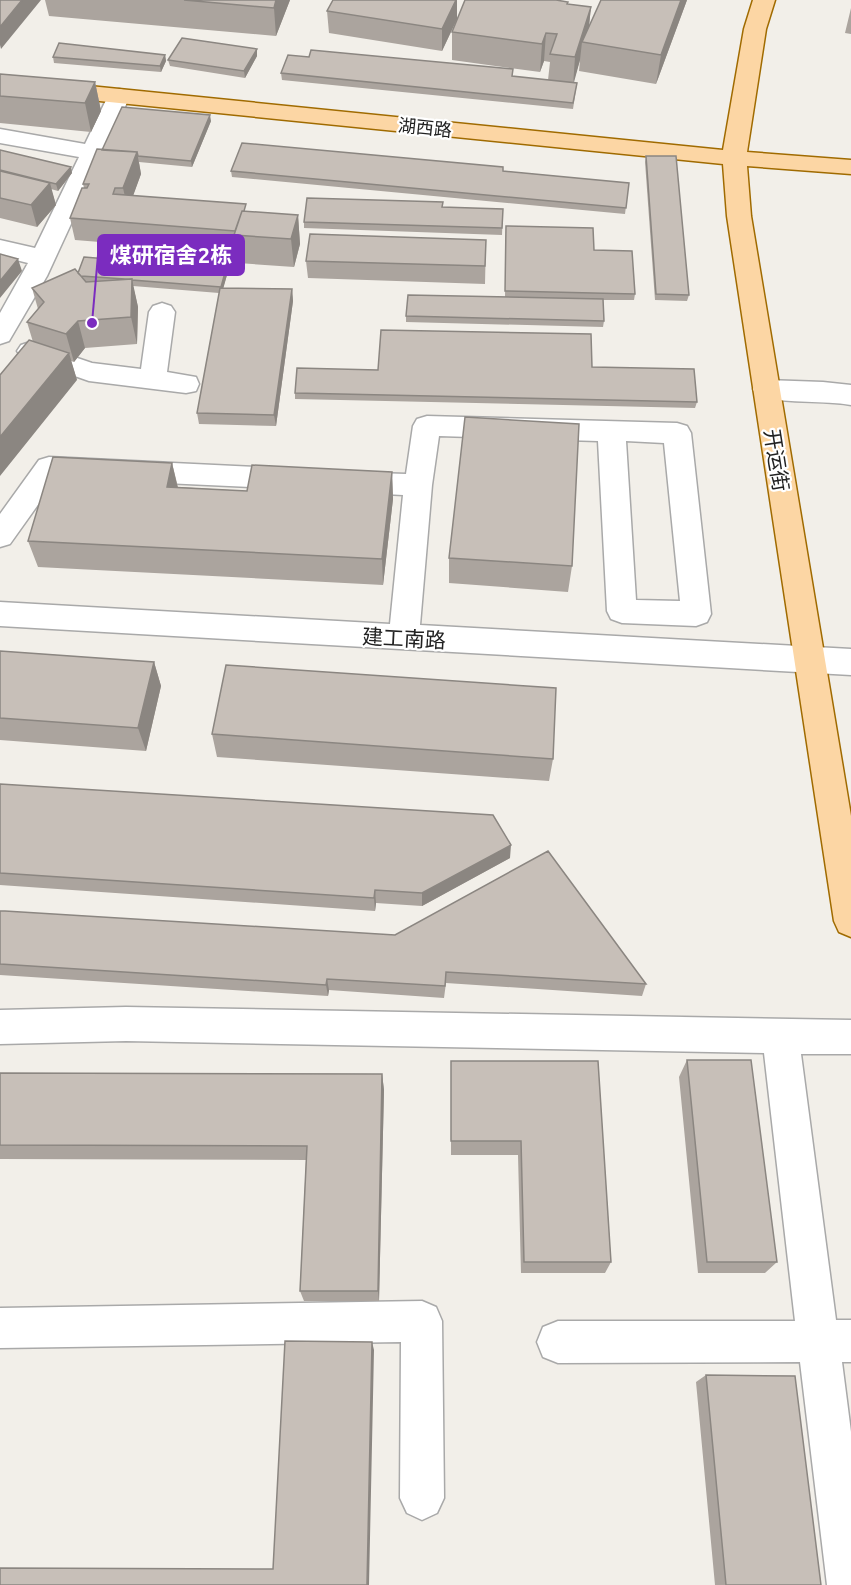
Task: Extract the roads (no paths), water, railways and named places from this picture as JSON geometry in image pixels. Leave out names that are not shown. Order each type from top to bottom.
[{"type":"main road","name":"开运街","points":[[764,0],[755,29],[736,141],[739,216],[851,921]]},
{"type":"main road","name":"湖西路","points":[[0,66],[270,94],[620,125]]},
{"type":"main road","name":"湖西路","points":[[0,84],[118,96],[736,141],[851,167]]},
{"type":"street","points":[[0,335],[42,258],[118,96]]},
{"type":"street","points":[[0,136],[92,152]]},
{"type":"street","points":[[0,248],[42,258]]},
{"type":"street","points":[[153,380],[162,312]]},
{"type":"street","points":[[0,340],[88,372],[186,384]]},
{"type":"street","points":[[766,388],[851,395]]},
{"type":"street","points":[[404,638],[418,485],[427,426],[610,431],[677,433],[696,614],[622,611],[610,431]]},
{"type":"street","points":[[0,536],[49,467],[418,485]]},
{"type":"street","name":"建工南路","points":[[0,614],[851,662]]},
{"type":"street","points":[[0,1027],[126,1024],[851,1037]]},
{"type":"street","points":[[780,1036],[835,1341],[849,1585]]},
{"type":"street","points":[[0,1328],[422,1321],[422,1498]]},
{"type":"street","points":[[558,1342],[835,1341]]},
{"type":"place","name":"煤研宿舍2栋","points":[[92,323]]}]
